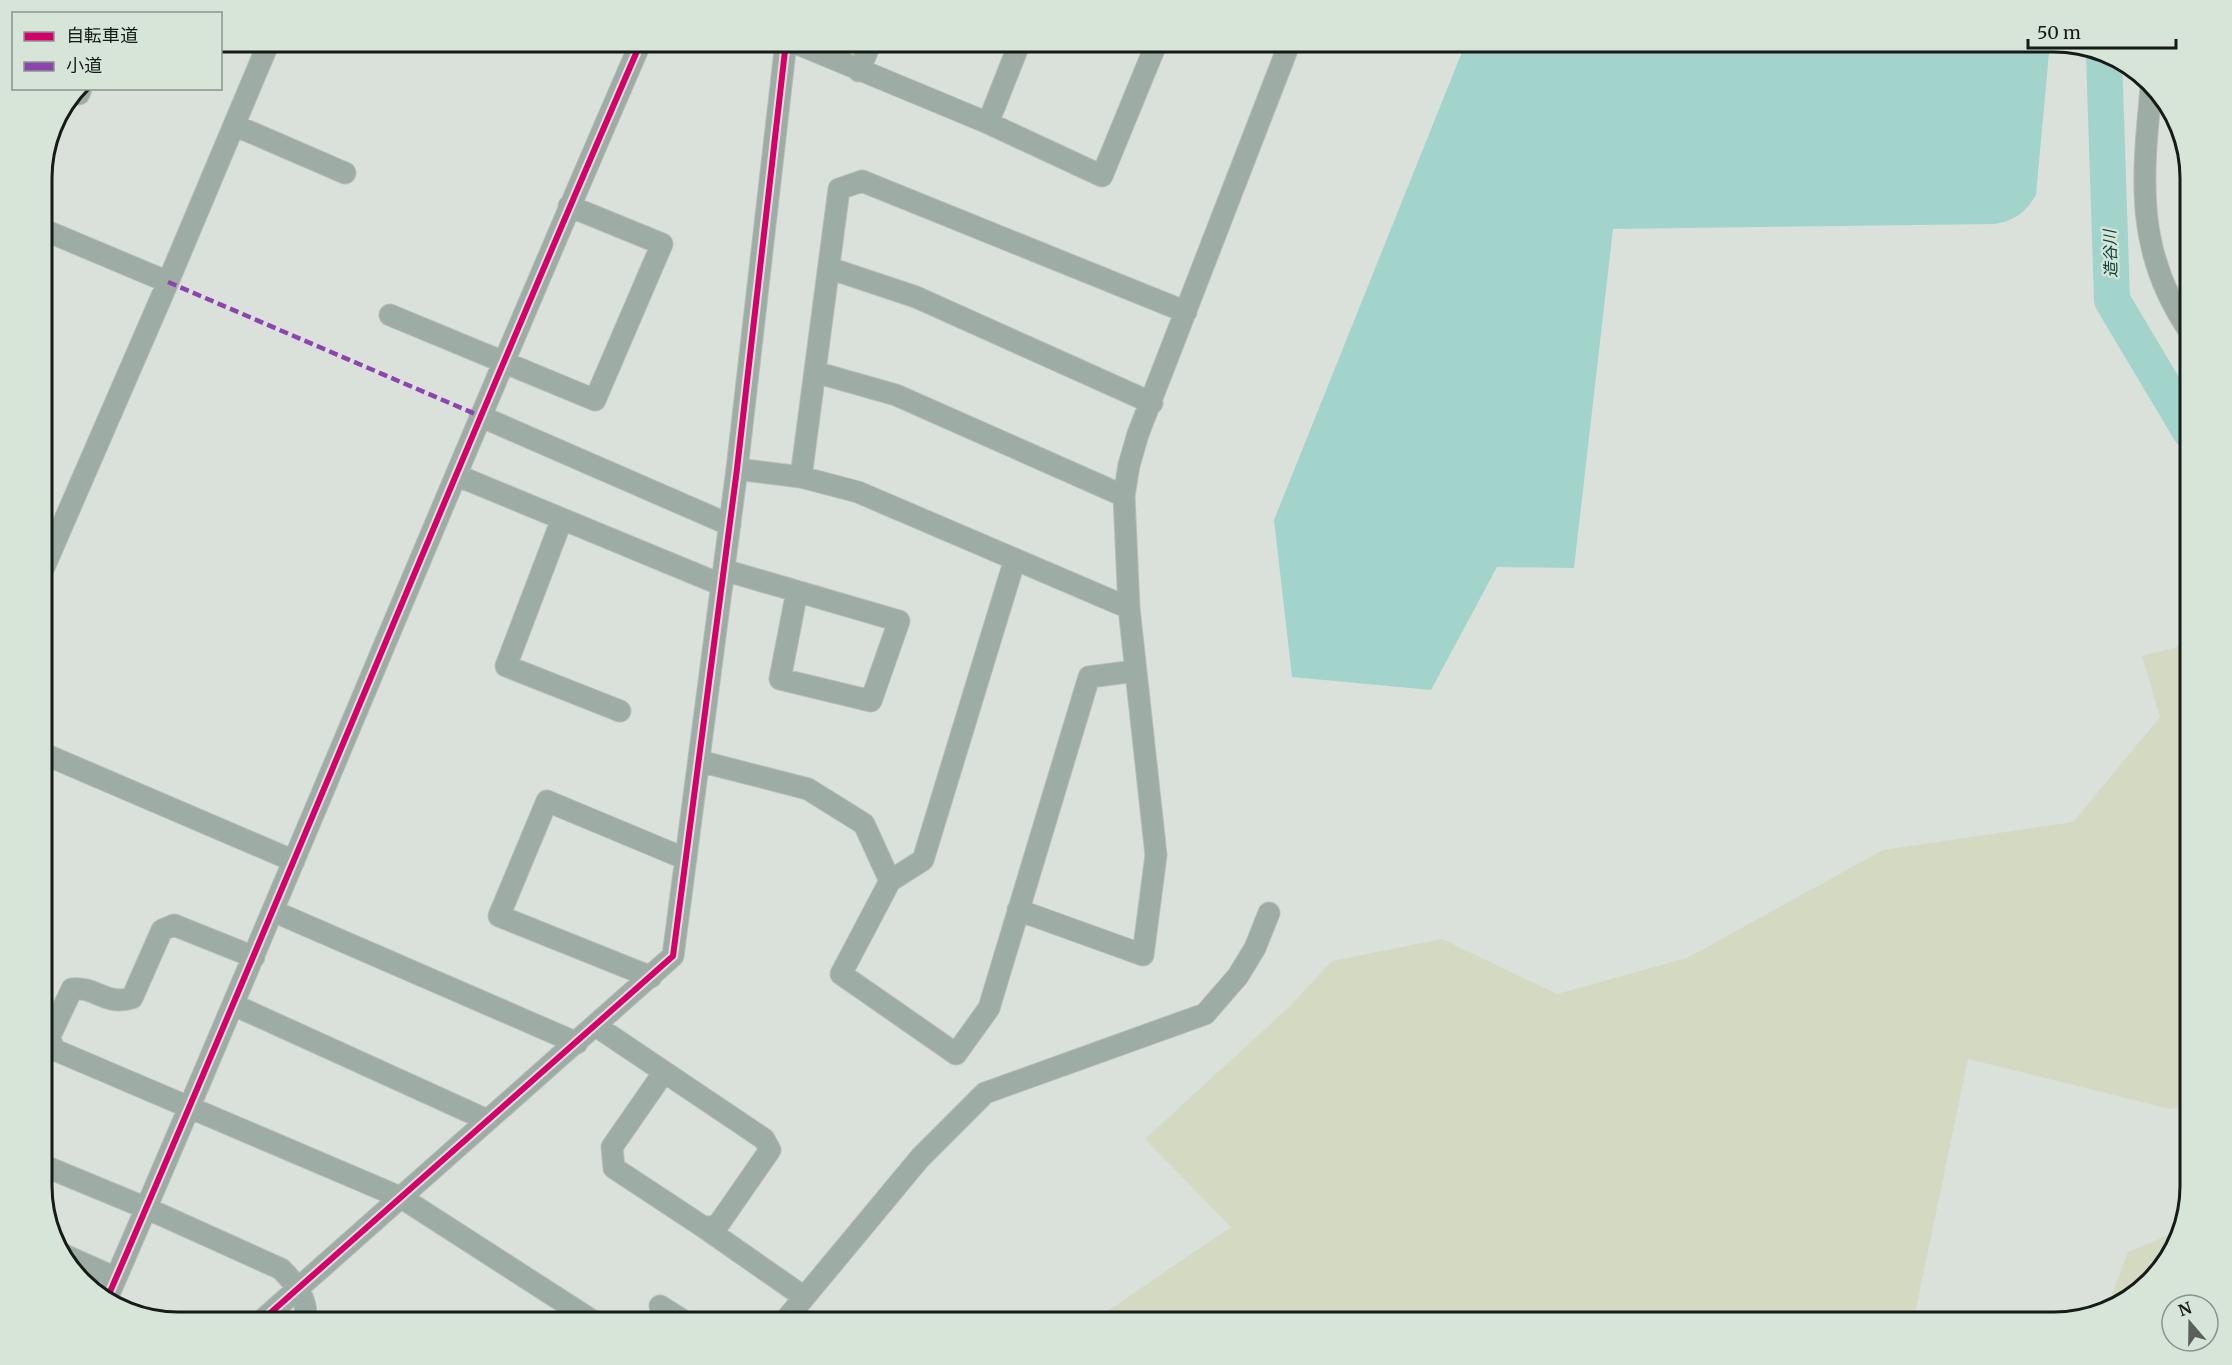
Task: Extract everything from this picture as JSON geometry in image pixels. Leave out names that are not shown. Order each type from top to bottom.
[{"type":"street","points":[[817,53],[988,123],[1102,176],[1153,52]]},
{"type":"street","points":[[1018,910],[1143,955],[1156,855],[1129,608],[1124,496],[1129,465],[1286,52]]},
{"type":"street","points":[[53,540],[168,282],[264,53]]},
{"type":"street","points":[[110,1292],[234,1005],[569,206],[636,53]]},
{"type":"street","points":[[271,1312],[673,956],[737,469],[785,53]]},
{"type":"street","points":[[859,71],[866,53]]},
{"type":"street","points":[[988,123],[1016,53]]},
{"type":"street","points":[[2150,98],[2144,170],[2145,215],[2170,303],[2179,316]]},
{"type":"street","points":[[234,125],[345,173]]},
{"type":"street","points":[[801,477],[839,189],[862,181],[1186,312]]},
{"type":"street","points":[[390,315],[595,400],[662,244],[569,206]]},
{"type":"street","points":[[53,234],[168,282]]},
{"type":"street","points":[[829,268],[916,297],[1152,403]]},
{"type":"street","points":[[815,372],[896,396],[1124,496]]},
{"type":"street","points":[[480,416],[730,525]]},
{"type":"street","points":[[737,469],[801,477],[858,492],[1129,608]]},
{"type":"street","points":[[456,475],[562,519],[723,578],[797,591],[899,621],[871,702],[780,679],[797,591]]},
{"type":"street","points":[[562,519],[506,666],[620,711]]},
{"type":"street","points":[[1015,559],[923,860],[890,881],[841,974],[956,1054],[988,1008],[1089,677],[1135,671]]},
{"type":"street","points":[[53,758],[294,861]]},
{"type":"street","points":[[699,761],[808,789],[855,818],[864,824],[890,881]]},
{"type":"street","points":[[651,977],[499,916],[547,801],[686,859]]},
{"type":"street","points":[[273,911],[577,1043]]},
{"type":"street","points":[[798,1312],[920,1158],[985,1093],[1205,1014],[1238,976],[1255,948],[1269,913]]},
{"type":"street","points":[[53,1029],[72,989],[81,988],[119,1002],[132,998],[162,930],[174,925],[254,957]]},
{"type":"street","points":[[234,1005],[487,1120]]},
{"type":"street","points":[[596,1026],[764,1139],[770,1150],[718,1225],[705,1228]]},
{"type":"street","points":[[53,1046],[55,1050],[402,1198],[579,1312]]},
{"type":"street","points":[[664,1072],[612,1146],[614,1168],[705,1228],[794,1312]]},
{"type":"street","points":[[53,1170],[146,1208],[281,1269],[299,1287],[306,1312]]},
{"type":"street","points":[[77,1261],[116,1278]]},
{"type":"street","points":[[660,1306],[670,1312]]},
{"type":"green space","points":[[2179,647],[2180,1107],[2170,1109],[1968,1059],[1915,1312],[1106,1312],[1231,1227],[1145,1139],[1291,1005],[1332,961],[1442,939],[1557,994],[1687,958],[1883,850],[2073,822],[2160,717],[2142,656]]},
{"type":"green space","points":[[2170,1234],[2163,1250],[2143,1276],[2110,1299],[2128,1252]]},
{"type":"water","points":[[1462,52],[2049,52],[2036,195],[2028,207],[2019,215],[2008,220],[1995,224],[1613,229],[1574,568],[1497,567],[1431,690],[1292,677],[1274,520]]},
{"type":"waterway","name":"造谷川","points":[[2104,63],[2112,300],[2179,413]]},
{"type":"marked path","points":[[168,282],[480,416]]},
{"type":"cycle path","points":[[110,1292],[636,53]]},
{"type":"cycle path","points":[[271,1312],[673,956],[737,469],[785,53]]}]
